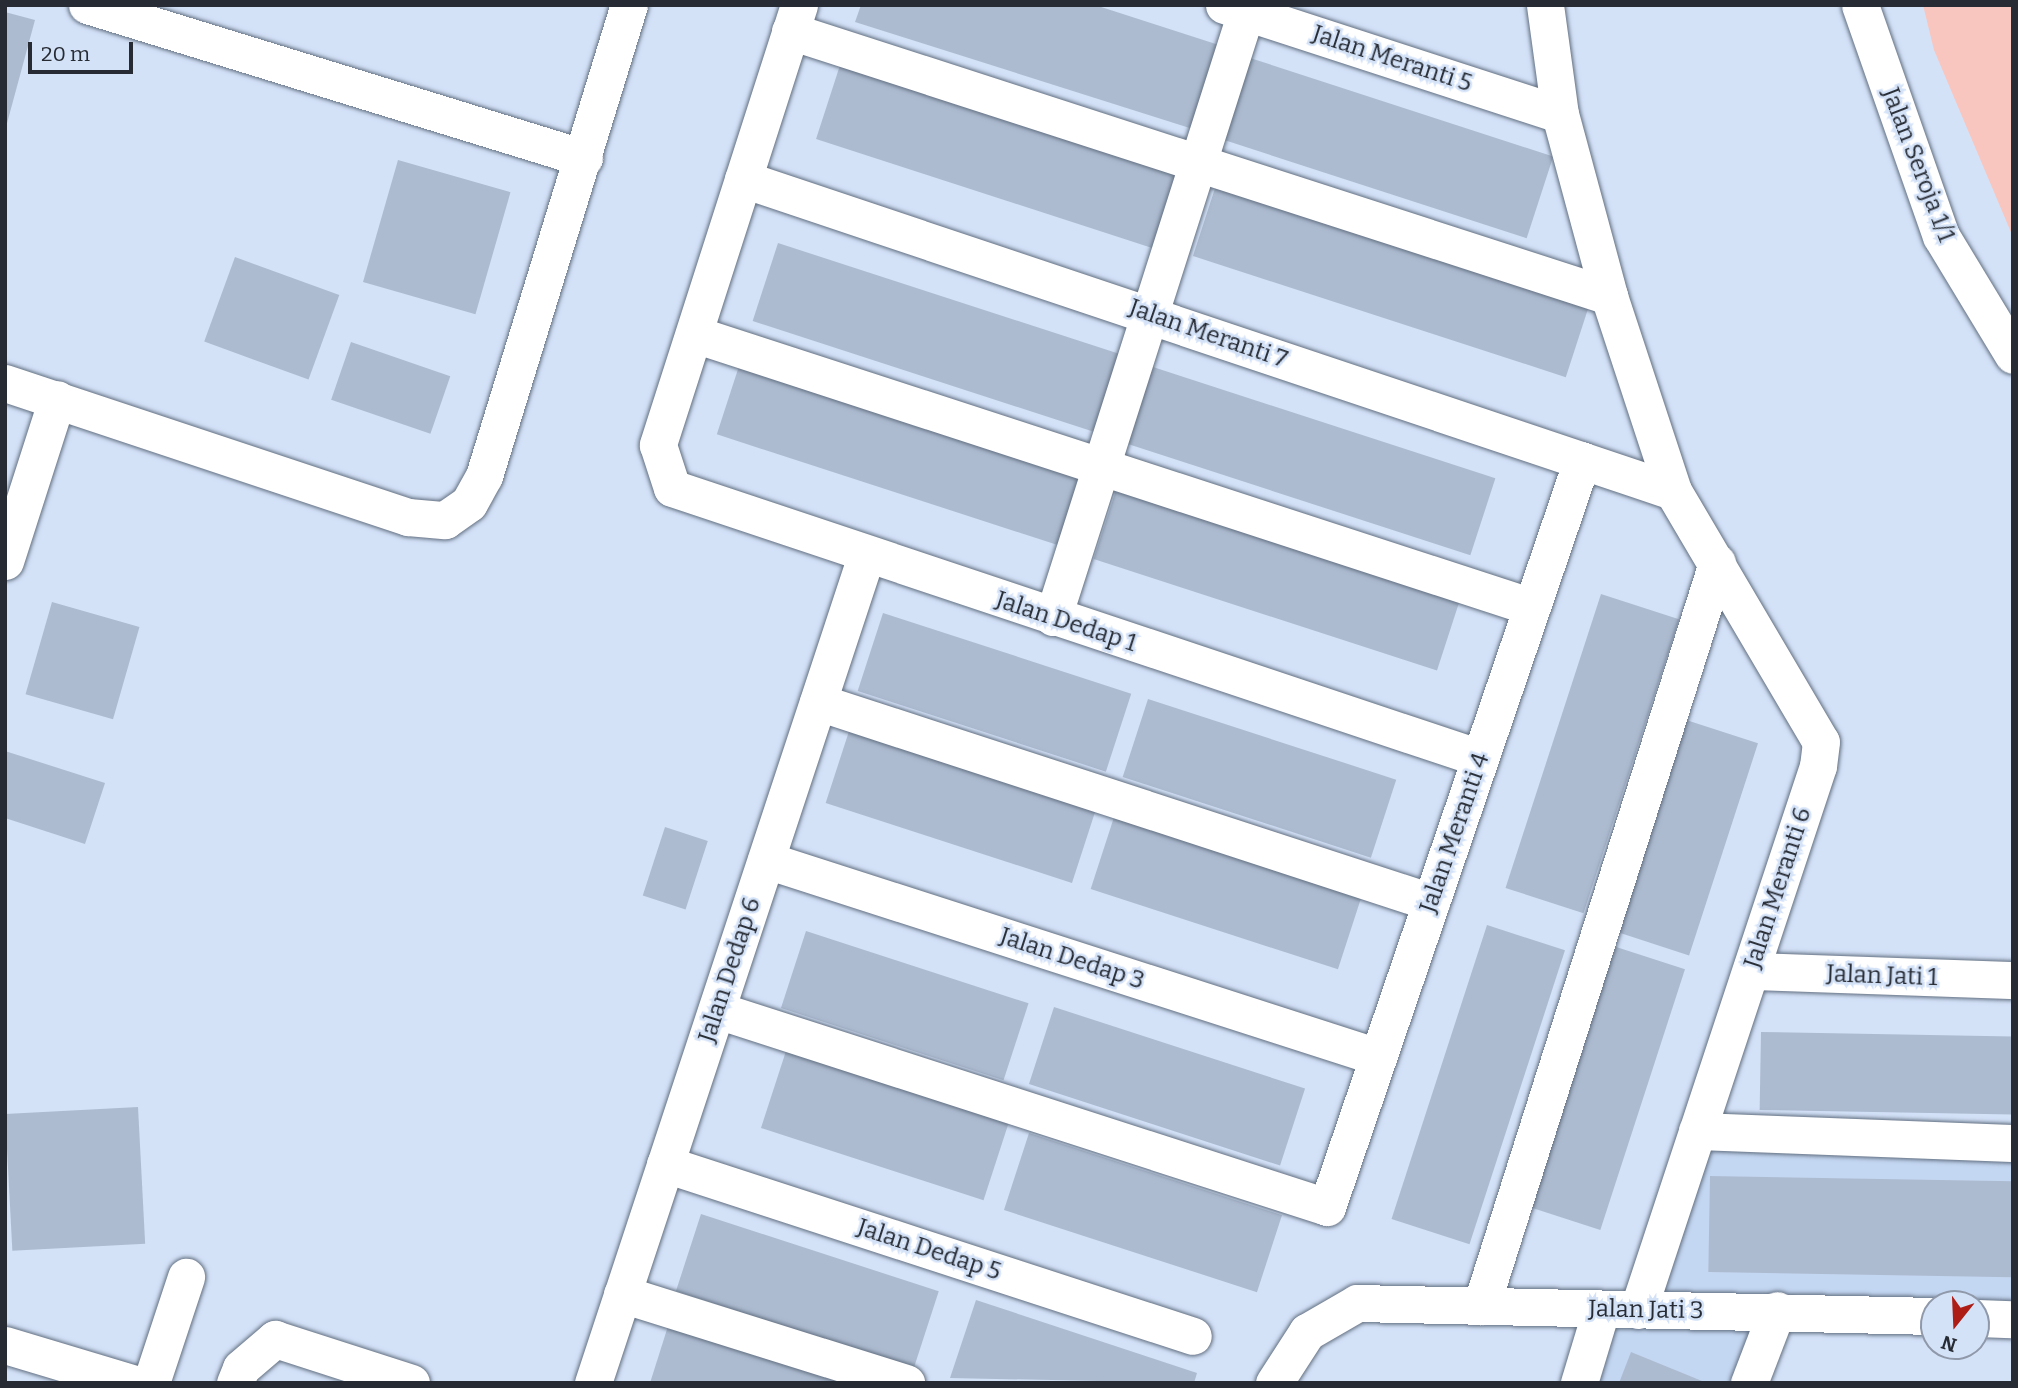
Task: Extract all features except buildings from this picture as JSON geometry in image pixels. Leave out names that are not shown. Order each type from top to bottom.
[{"type":"street","points":[[87,5],[584,158]]},
{"type":"street","points":[[5,383],[408,517],[445,520],[470,503],[484,476],[629,5]]},
{"type":"street","name":"Jalan Meranti 6","points":[[1545,5],[1560,114],[1609,296],[1673,491],[1821,742],[1751,971],[1638,1310]]},
{"type":"street","name":"Jalan Seroja 1/1","points":[[1860,5],[1941,236],[2013,355]]},
{"type":"street","points":[[1053,617],[1198,163],[1235,9]]},
{"type":"street","name":"Jalan Meranti 5","points":[[1235,9],[1560,114]]},
{"type":"street","points":[[1532,607],[694,334],[794,18],[1198,163],[1609,296]]},
{"type":"street","name":"Jalan Meranti 7","points":[[743,179],[1673,491]]},
{"type":"street","name":"Jalan Dedap 1","points":[[694,334],[658,445],[662,471],[672,488],[694,500],[1480,758]]},
{"type":"street","points":[[5,561],[57,399]]},
{"type":"street","name":"Jalan Meranti 4","points":[[717,1010],[1327,1207],[1582,460]]},
{"type":"street","name":"Jalan Dedap 6","points":[[593,1383],[866,556]]},
{"type":"street","points":[[1480,1306],[1717,563]]},
{"type":"street","points":[[818,702],[1431,902]]},
{"type":"street","name":"Jalan Dedap 3","points":[[766,860],[1378,1057]]},
{"type":"street","name":"Jalan Jati 1","points":[[1751,971],[2013,981]]},
{"type":"street","points":[[1697,1131],[2013,1143]]},
{"type":"street","name":"Jalan Dedap 5","points":[[665,1164],[1193,1336]]},
{"type":"street","points":[[151,1383],[186,1277]]},
{"type":"street","points":[[622,1294],[906,1383]]},
{"type":"street","name":"Jalan Jati 3","points":[[1274,1383],[1307,1332],[1357,1303],[1601,1310],[1777,1310],[1920,1315]]},
{"type":"street","points":[[1579,1383],[1601,1310]]},
{"type":"street","points":[[1749,1383],[1777,1310]]},
{"type":"street","points":[[1990,1318],[2013,1319]]},
{"type":"street","points":[[235,1383],[241,1368],[275,1339],[411,1383]]},
{"type":"street","points":[[5,1345],[131,1383]]},
{"type":"shaded area","points":[[1923,5],[2013,5],[2013,237],[1934,50]]},
{"type":"shaded area","points":[[1697,1149],[2013,1162],[2013,1304],[1990,1303],[1990,1290],[1920,1290],[1920,1300],[1796,1294],[1762,1383],[1563,1383],[1583,1319],[1642,1326]]}]
